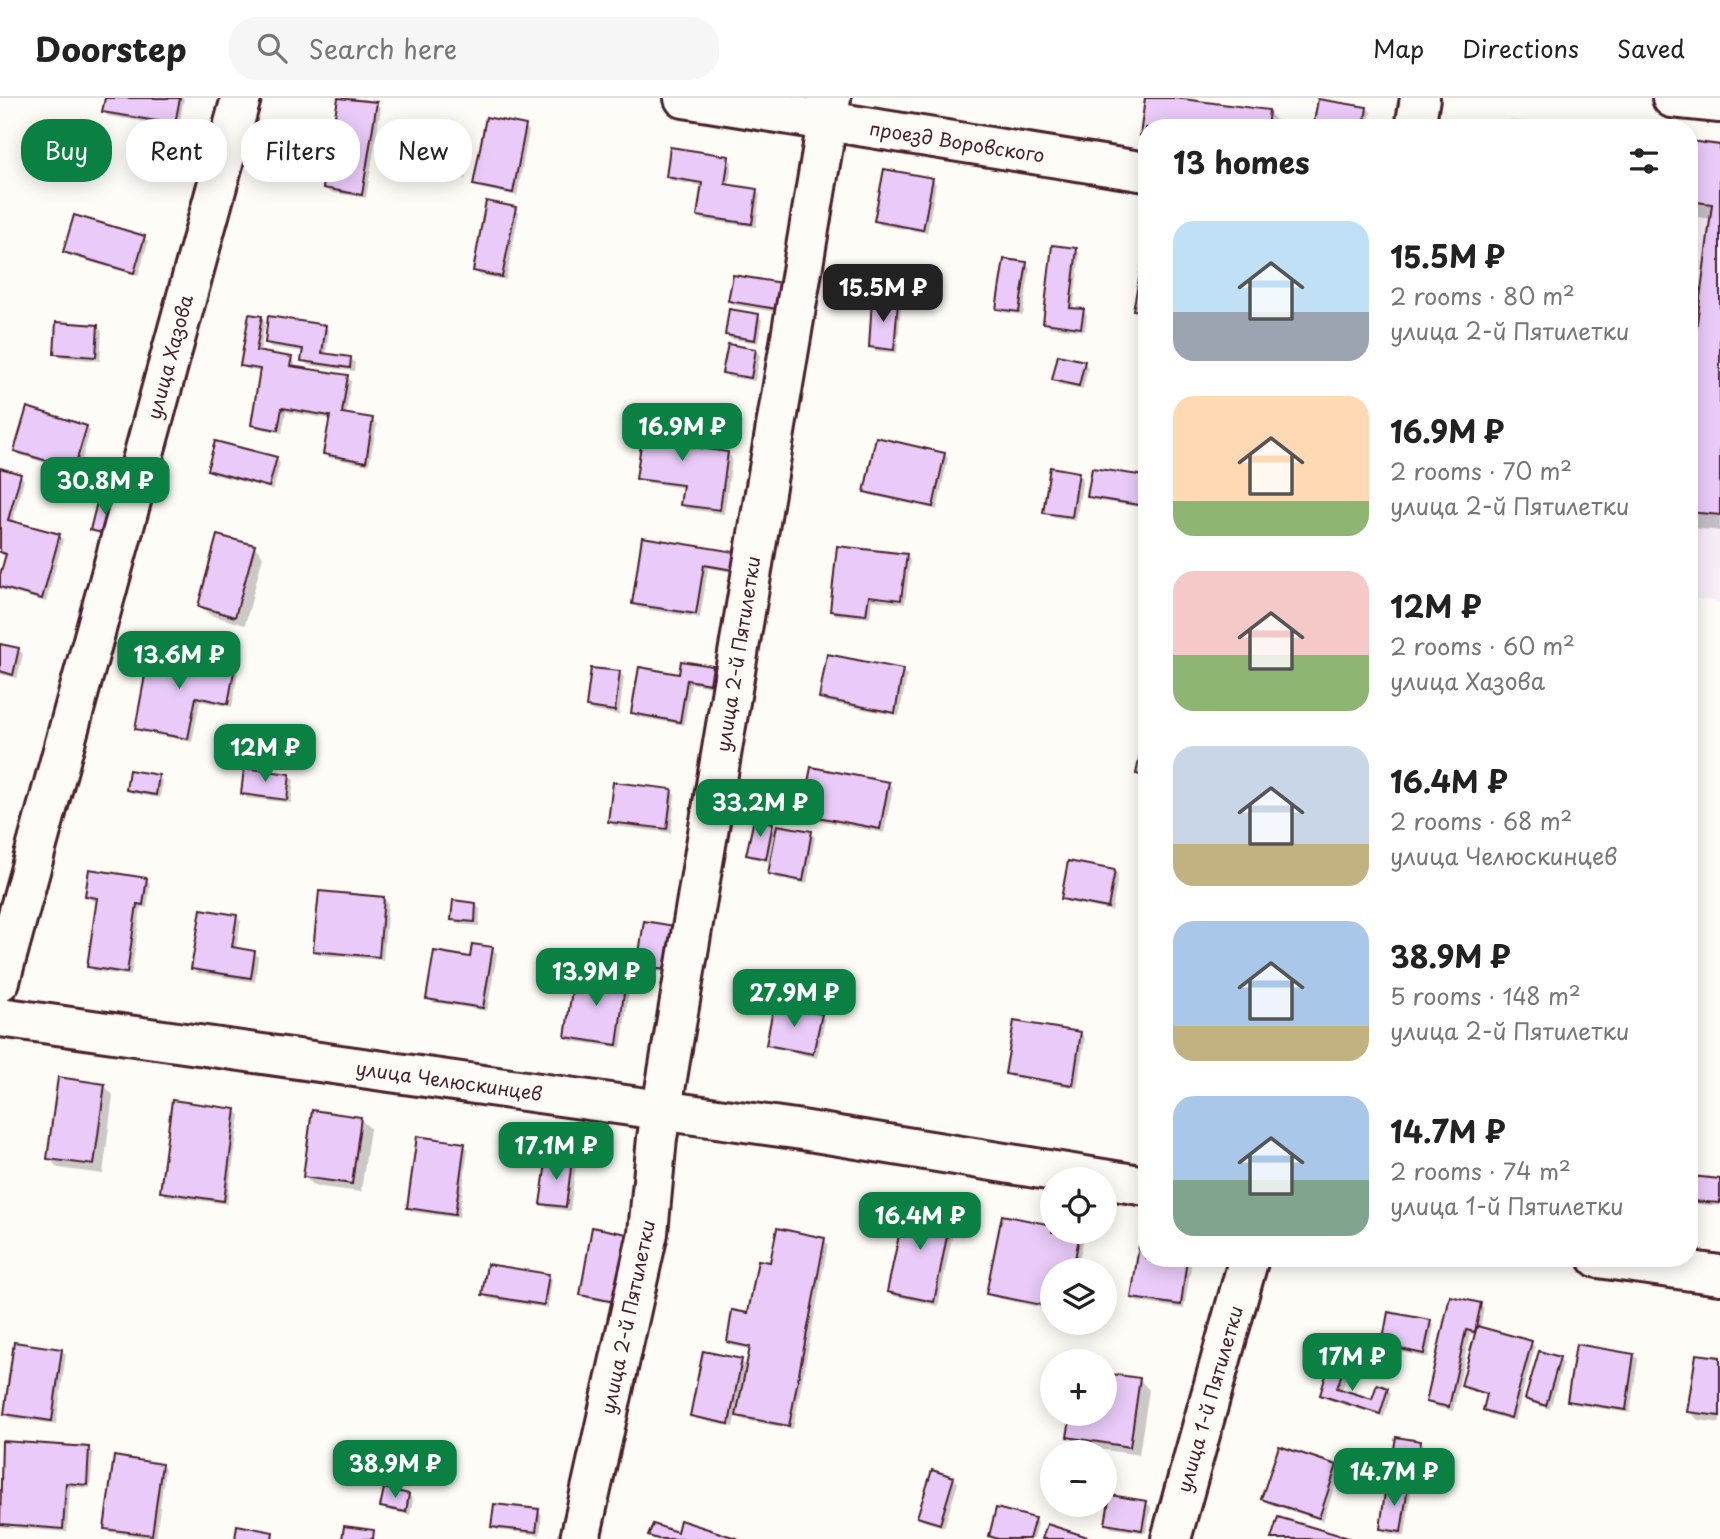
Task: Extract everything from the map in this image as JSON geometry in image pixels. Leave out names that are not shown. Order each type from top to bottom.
[{"type":"street","name":"улица Хазова","points":[[0,981],[241,98]]},
{"type":"street","name":"проезд Воровского","points":[[684,98],[829,109],[1138,170]]},
{"type":"street","points":[[1416,119],[1420,98]]},
{"type":"street","points":[[1672,98],[1720,103]]},
{"type":"street","name":"улица 2-й Пятилетки","points":[[580,1539],[648,1233],[657,1138],[829,109]]},
{"type":"street","name":"улица Челюскинцев","points":[[0,1017],[802,1130],[1138,1185]]},
{"type":"street","name":"улица 1-й Пятилетки","points":[[1171,1539],[1247,1267]]},
{"type":"street","points":[[1663,1267],[1720,1275]]},
{"type":"shaded area","points":[[1698,140],[1720,143],[1720,602],[1698,599]]},
{"type":"building","points":[[105,98],[180,98],[176,119],[145,119],[102,112]]},
{"type":"building","points":[[338,98],[377,102],[362,195],[323,188],[324,182],[360,182],[360,119],[334,119]]},
{"type":"building","points":[[1145,98],[1175,98],[1269,110],[1268,119],[1142,119]]},
{"type":"building","points":[[1318,99],[1367,107],[1365,119],[1315,119]]},
{"type":"building","points":[[486,117],[526,125],[513,193],[473,185]]},
{"type":"building","points":[[1698,142],[1720,145],[1720,515],[1698,513],[1698,315],[1712,204],[1698,202]]},
{"type":"building","points":[[670,147],[729,156],[725,184],[757,189],[752,224],[697,216],[702,183],[666,177]]},
{"type":"building","points":[[884,169],[933,178],[923,230],[874,221]]},
{"type":"building","points":[[486,201],[516,207],[502,277],[473,271]]},
{"type":"building","points":[[74,215],[145,236],[134,273],[63,252]]},
{"type":"building","points":[[1052,245],[1077,248],[1070,308],[1084,309],[1081,328],[1043,323]]},
{"type":"building","points":[[1004,259],[1027,262],[1019,312],[996,309]]},
{"type":"building","points":[[733,275],[782,283],[777,309],[728,301]]},
{"type":"building","points":[[1138,284],[1138,311],[1133,310]]},
{"type":"building","points":[[872,299],[898,301],[894,350],[869,347]]},
{"type":"building","points":[[729,309],[759,314],[755,340],[725,335]]},
{"type":"building","points":[[249,314],[262,316],[256,351],[292,357],[290,366],[348,375],[342,413],[373,418],[366,462],[323,454],[330,416],[282,408],[278,430],[251,425],[260,369],[240,366]]},
{"type":"building","points":[[268,316],[326,325],[322,353],[351,357],[350,368],[301,361],[303,349],[265,343]]},
{"type":"building","points":[[56,322],[98,325],[96,357],[54,354]]},
{"type":"building","points":[[728,344],[756,349],[751,378],[722,373]]},
{"type":"building","points":[[1058,355],[1085,361],[1079,386],[1052,380]]},
{"type":"building","points":[[27,407],[87,426],[74,469],[14,451]]},
{"type":"building","points":[[645,417],[695,424],[692,447],[728,452],[720,510],[680,505],[683,485],[636,479]]},
{"type":"building","points":[[876,437],[945,453],[933,507],[864,492]]},
{"type":"building","points":[[215,441],[277,457],[269,487],[207,470]]},
{"type":"building","points":[[1050,467],[1079,472],[1072,517],[1043,513]]},
{"type":"building","points":[[0,468],[21,474],[8,520],[60,534],[42,599],[0,587],[0,575],[6,554],[0,552]]},
{"type":"building","points":[[1092,468],[1138,475],[1138,505],[1087,497]]},
{"type":"building","points":[[98,498],[121,505],[113,536],[90,530]]},
{"type":"building","points":[[217,535],[255,545],[235,617],[198,606]]},
{"type":"building","points":[[642,537],[741,553],[739,571],[704,565],[696,614],[632,604]]},
{"type":"building","points":[[837,546],[907,554],[901,600],[869,596],[866,615],[830,611]]},
{"type":"building","points":[[0,644],[19,648],[13,675],[0,671]]},
{"type":"building","points":[[150,649],[235,666],[228,704],[196,697],[188,739],[135,729]]},
{"type":"building","points":[[827,654],[903,669],[895,713],[819,698]]},
{"type":"building","points":[[681,661],[713,666],[710,684],[687,680],[680,722],[631,713],[639,667],[679,674]]},
{"type":"building","points":[[591,668],[620,671],[615,711],[586,707]]},
{"type":"building","points":[[811,767],[889,782],[880,829],[802,814]]},
{"type":"building","points":[[244,768],[290,774],[287,800],[241,794]]},
{"type":"building","points":[[129,770],[159,775],[156,795],[126,790]]},
{"type":"building","points":[[613,782],[672,789],[667,829],[608,822]]},
{"type":"building","points":[[754,819],[773,823],[766,859],[746,855]]},
{"type":"building","points":[[777,825],[812,831],[803,881],[768,874]]},
{"type":"building","points":[[1068,861],[1115,870],[1108,908],[1061,899]]},
{"type":"building","points":[[89,869],[147,878],[143,905],[137,904],[127,973],[87,967],[97,898],[85,896]]},
{"type":"building","points":[[319,891],[384,897],[379,957],[313,951]]},
{"type":"building","points":[[453,900],[476,903],[475,922],[451,920]]},
{"type":"building","points":[[201,909],[237,915],[232,947],[255,951],[251,978],[191,969]]},
{"type":"building","points":[[644,921],[687,928],[681,972],[637,966]]},
{"type":"building","points":[[472,944],[493,947],[483,1008],[426,999],[434,951],[470,957]]},
{"type":"building","points":[[575,970],[626,978],[617,1045],[565,1037]]},
{"type":"building","points":[[774,1004],[822,1014],[813,1054],[766,1045]]},
{"type":"building","points":[[1014,1021],[1081,1032],[1073,1085],[1005,1074]]},
{"type":"building","points":[[58,1077],[105,1084],[94,1165],[47,1159]]},
{"type":"building","points":[[172,1100],[236,1109],[224,1201],[160,1192]]},
{"type":"building","points":[[312,1110],[361,1117],[352,1184],[303,1177]]},
{"type":"building","points":[[417,1136],[465,1143],[455,1215],[407,1208]]},
{"type":"building","points":[[547,1156],[572,1160],[566,1207],[540,1204]]},
{"type":"building","points":[[1698,1177],[1720,1179],[1720,1203],[1698,1202]]},
{"type":"building","points":[[906,1202],[952,1211],[934,1302],[887,1292]]},
{"type":"building","points":[[1002,1215],[1040,1223],[1040,1244],[1078,1244],[1075,1258],[1040,1258],[1040,1305],[986,1294]]},
{"type":"building","points":[[592,1227],[637,1236],[625,1304],[580,1295]]},
{"type":"building","points":[[777,1228],[825,1238],[789,1426],[736,1416],[750,1347],[727,1342],[732,1310],[748,1313],[758,1260],[770,1262]]},
{"type":"building","points":[[1138,1252],[1138,1267],[1186,1267],[1181,1305],[1131,1298]]},
{"type":"building","points":[[487,1264],[549,1274],[544,1305],[482,1295]]},
{"type":"building","points":[[1450,1296],[1481,1303],[1475,1332],[1466,1330],[1449,1407],[1426,1402]]},
{"type":"building","points":[[1388,1312],[1431,1320],[1424,1354],[1382,1345]]},
{"type":"building","points":[[1477,1326],[1532,1341],[1511,1418],[1483,1410],[1487,1394],[1461,1386]]},
{"type":"building","points":[[14,1342],[62,1349],[52,1421],[4,1414]]},
{"type":"building","points":[[1576,1344],[1634,1354],[1626,1410],[1567,1401]]},
{"type":"building","points":[[703,1351],[742,1359],[729,1424],[690,1416]]},
{"type":"building","points":[[1539,1351],[1560,1357],[1546,1406],[1525,1399]]},
{"type":"building","points":[[1696,1354],[1720,1357],[1720,1416],[1687,1412]]},
{"type":"building","points":[[1329,1365],[1343,1370],[1337,1388],[1372,1399],[1377,1384],[1388,1388],[1380,1414],[1320,1395]]},
{"type":"building","points":[[1117,1375],[1140,1378],[1130,1447],[1117,1445],[1117,1440],[1067,1437],[1069,1426],[1117,1426]]},
{"type":"building","points":[[1396,1437],[1421,1441],[1415,1476],[1390,1472]]},
{"type":"building","points":[[2,1441],[89,1447],[87,1485],[66,1483],[63,1529],[0,1524]]},
{"type":"building","points":[[1279,1446],[1337,1465],[1319,1518],[1261,1499]]},
{"type":"building","points":[[114,1456],[162,1464],[152,1535],[104,1529]]},
{"type":"building","points":[[932,1470],[954,1477],[940,1524],[917,1517]]},
{"type":"building","points":[[1386,1484],[1408,1487],[1401,1532],[1380,1529]]},
{"type":"building","points":[[384,1488],[409,1494],[406,1512],[380,1507]]},
{"type":"building","points":[[1117,1496],[1147,1501],[1142,1530],[1105,1524],[1106,1517],[1117,1517]]},
{"type":"building","points":[[494,1504],[539,1509],[536,1532],[491,1527]]},
{"type":"building","points":[[996,1508],[1035,1518],[1029,1539],[998,1539],[989,1536]]},
{"type":"building","points":[[1278,1517],[1352,1539],[1271,1539]]},
{"type":"building","points":[[680,1520],[739,1539],[658,1539],[648,1536],[653,1524],[677,1532]]},
{"type":"building","points":[[1047,1524],[1094,1539],[1042,1539]]},
{"type":"building","points":[[237,1525],[273,1532],[272,1539],[235,1539]]},
{"type":"building","points":[[344,1526],[374,1530],[373,1539],[342,1539]]}]
